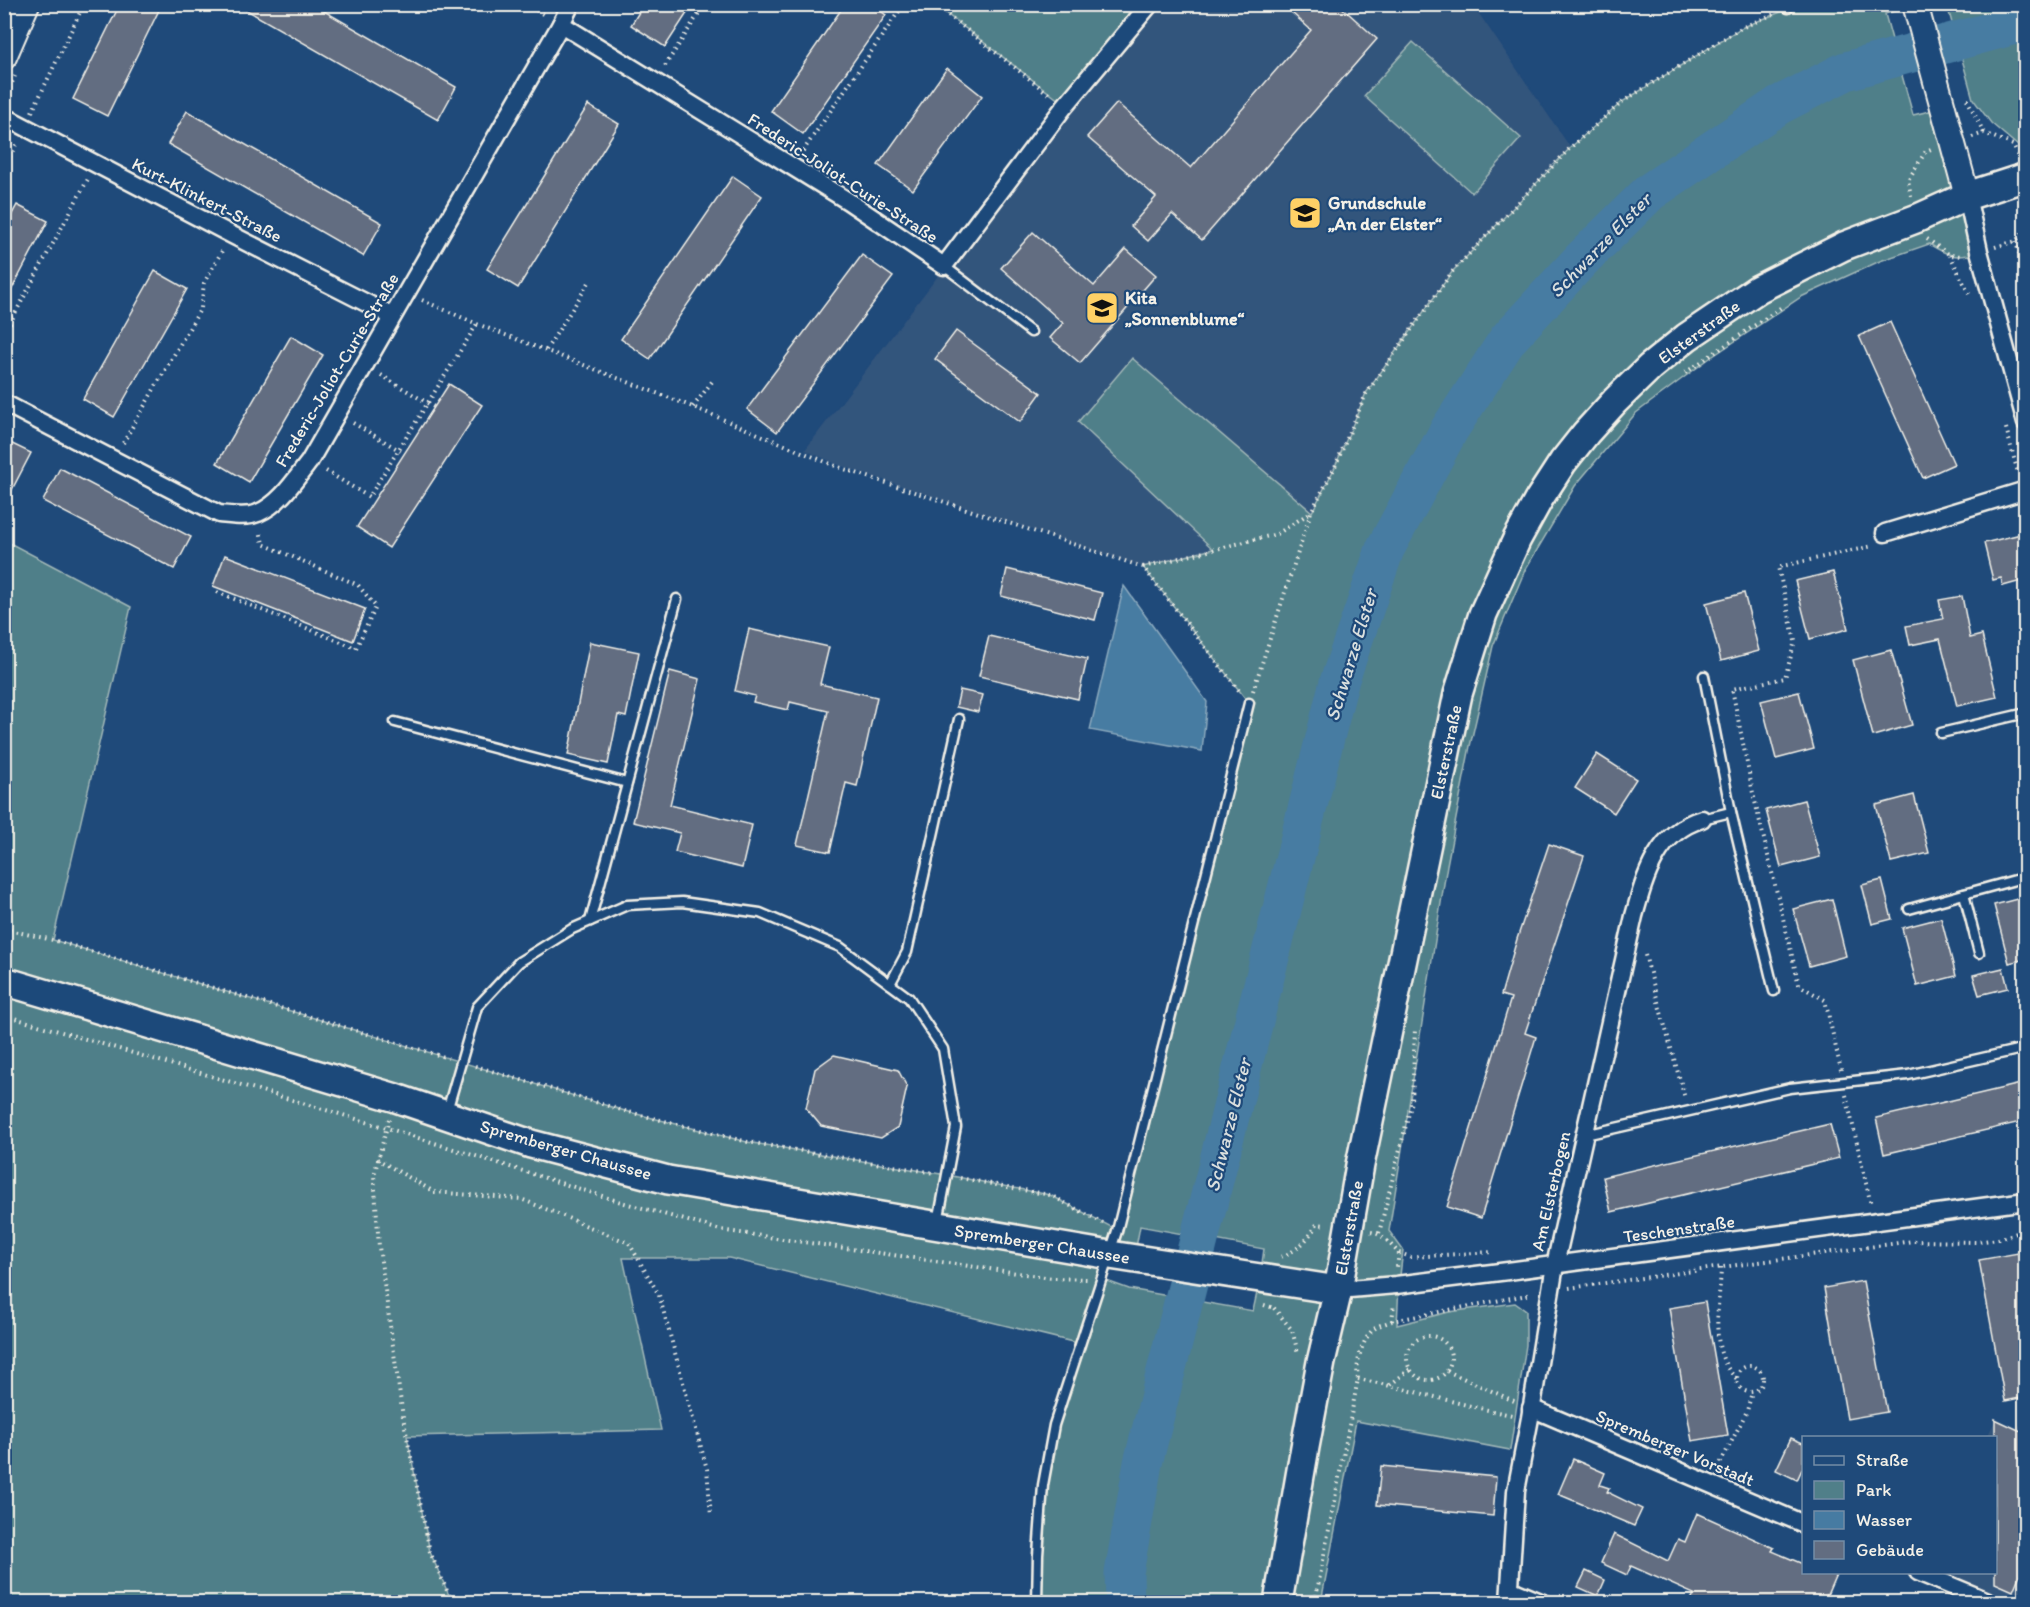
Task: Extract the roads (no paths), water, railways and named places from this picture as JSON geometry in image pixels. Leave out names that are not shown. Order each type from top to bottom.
[{"type":"main road","name":"Elsterstraße","points":[[1278,1602],[1321,1362],[1338,1290],[1360,1165],[1458,694],[1483,614],[1500,574],[1539,499],[1563,462],[1615,401],[1650,367],[1687,337],[1758,289],[1844,246],[1918,218],[2024,171]]},
{"type":"main road","name":"Spremberger Chaussee","points":[[4,981],[396,1098],[531,1144],[668,1180],[1141,1260],[1273,1272],[1338,1290]]},
{"type":"street","points":[[4,57],[27,4]]},
{"type":"street","name":"Frederic-Joliot-Curie-Straße","points":[[4,403],[219,514],[256,514],[273,504],[309,462],[571,4]]},
{"type":"street","name":"Frederic-Joliot-Curie-Straße","points":[[561,24],[848,201],[944,266],[1064,107],[1150,4]]},
{"type":"street","points":[[1915,5],[2025,423]]},
{"type":"street","name":"Kurt-Klinkert-Straße","points":[[4,116],[232,235],[392,315]]},
{"type":"street","points":[[1886,533],[2025,490]]},
{"type":"street","name":"Am Elsterbogen","points":[[1509,1602],[1516,1491],[1555,1265],[1634,916],[1647,872],[1661,849],[1683,826],[1702,819]]},
{"type":"street","name":"Teschenstraße","points":[[1338,1290],[1555,1265],[2025,1201]]},
{"type":"street","name":"Spremberger Vorstadt","points":[[1531,1413],[1802,1524]]},
{"type":"street","points":[[1923,1574],[1990,1602]]},
{"type":"lane","points":[[944,266],[1031,332]]},
{"type":"lane","points":[[590,921],[677,599]]},
{"type":"lane","points":[[1704,676],[1731,812],[1774,991]]},
{"type":"lane","points":[[1037,1602],[1043,1485],[1053,1425],[1110,1255],[1249,703]]},
{"type":"lane","points":[[1941,733],[2025,713]]},
{"type":"lane","points":[[890,984],[907,952],[959,719]]},
{"type":"lane","points":[[395,722],[627,783]]},
{"type":"lane","points":[[1702,819],[1731,812]]},
{"type":"lane","points":[[1909,909],[2025,877]]},
{"type":"lane","points":[[1964,894],[1979,953]]},
{"type":"lane","points":[[446,1114],[477,1007],[519,962],[572,929],[627,905],[682,902],[760,913],[840,947],[909,998],[943,1049],[956,1127],[938,1226]]},
{"type":"lane","points":[[1584,1135],[1790,1088],[1908,1076],[2025,1048]]},
{"type":"lane","points":[[1510,1585],[1551,1602]]},
{"type":"water","points":[[1124,586],[1207,702],[1202,751],[1090,730]]},
{"type":"waterway","name":"Schwarze Elster","points":[[1125,1602],[1124,1573],[1143,1463],[1339,682],[1385,549],[1449,430],[1508,339],[1581,260],[1650,192],[1779,105],[1846,71],[2026,22]]},
{"type":"place","name":"Grundschule „An der Elster“","points":[[1305,213]]},
{"type":"place","name":"Kita „Sonnenblume“","points":[[1102,308]]}]
